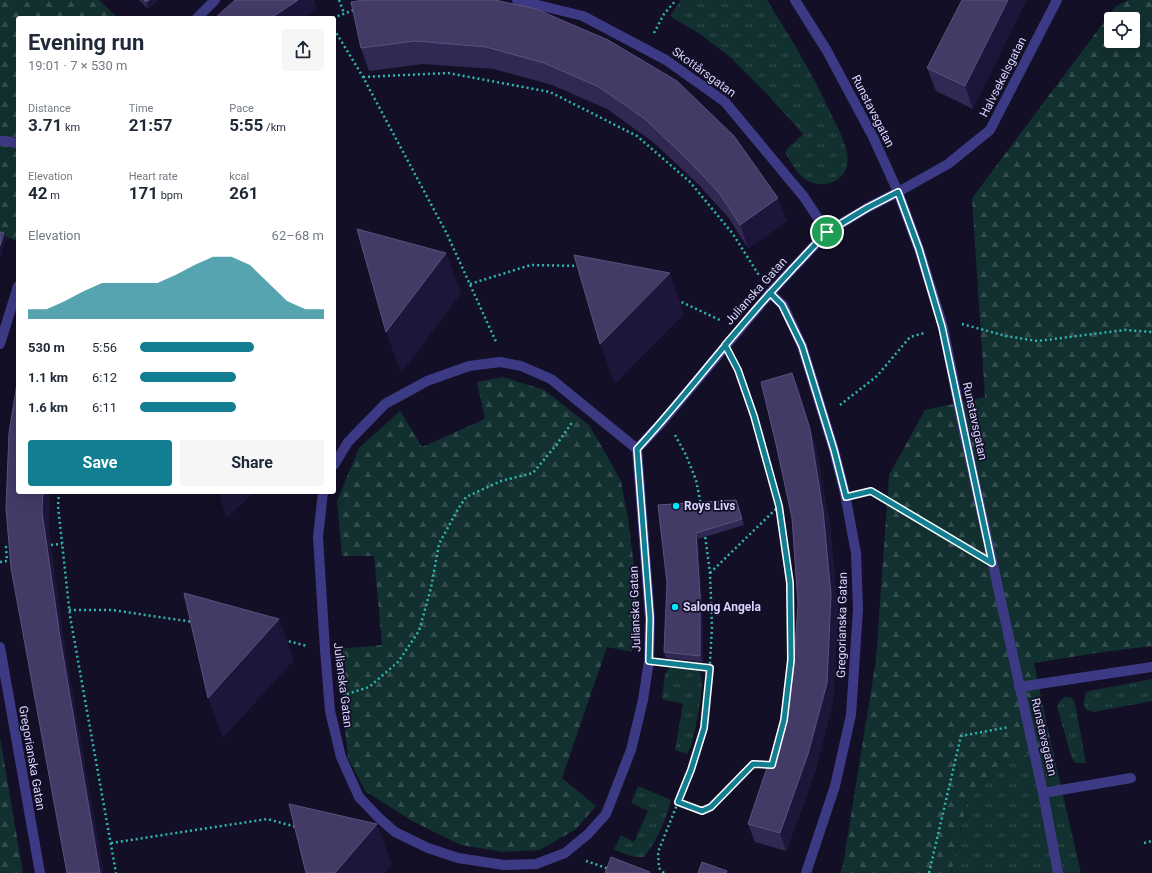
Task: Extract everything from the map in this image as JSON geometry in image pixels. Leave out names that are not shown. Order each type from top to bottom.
[{"type":"street","points":[[199,16],[215,0]]},
{"type":"street","name":"Skottårsgatan","points":[[517,0],[583,16],[666,60],[725,102],[804,197],[827,232]]},
{"type":"street","name":"Runstavsgatan","points":[[795,0],[827,51],[873,137],[898,192],[919,249],[942,327],[1043,793],[1058,873]]},
{"type":"street","name":"Halvsekelsgatan","points":[[898,192],[948,164],[990,130],[1057,0]]},
{"type":"street","points":[[0,141],[16,143]]},
{"type":"street","name":"Julianska Gatan","points":[[323,494],[318,537],[330,711],[341,757],[359,797],[395,832],[428,848],[458,858],[504,865],[536,864],[565,853],[588,834],[606,814],[631,750],[643,700],[649,661],[650,618],[637,449],[662,422],[770,293],[827,232],[867,208],[898,192]]},
{"type":"street","points":[[0,344],[16,292]]},
{"type":"street","name":"Gregorianska Gatan","points":[[770,293],[782,305],[802,346],[846,497],[856,553],[858,609],[852,715],[835,786],[806,873]]},
{"type":"street","points":[[336,462],[348,442],[385,404],[427,381],[469,366],[500,362],[521,366],[551,379],[637,449]]},
{"type":"street","name":"Gregorianska Gatan","points":[[0,651],[40,873]]},
{"type":"street","points":[[1019,687],[1152,667]]},
{"type":"street","points":[[1043,793],[1131,778]]},
{"type":"path","points":[[339,0],[344,13]]},
{"type":"path","points":[[645,49],[664,14],[676,0]]},
{"type":"path","points":[[336,16],[357,8]]},
{"type":"path","points":[[336,32],[363,77],[447,234],[497,342],[500,362]]},
{"type":"path","points":[[363,77],[448,73],[550,92],[637,136],[690,182],[733,234],[770,293]]},
{"type":"path","points":[[470,284],[531,265],[585,266]]},
{"type":"path","points":[[676,299],[739,329]]},
{"type":"path","points":[[824,418],[876,376],[910,337],[942,327],[963,324],[1006,336],[1037,341],[1125,330],[1152,332]]},
{"type":"path","points":[[725,345],[738,370],[754,416],[779,506],[790,583],[791,660],[785,712]]},
{"type":"path","points":[[329,700],[369,687],[398,662],[419,631],[431,588],[439,544],[458,508],[466,497],[501,481],[533,473],[557,444],[584,405]]},
{"type":"path","points":[[662,422],[674,434],[686,455],[696,480],[702,509]]},
{"type":"path","points":[[846,497],[871,491],[992,563]]},
{"type":"path","points":[[59,494],[58,506],[70,610],[116,873]]},
{"type":"path","points":[[710,573],[779,506]]},
{"type":"path","points":[[664,873],[660,868],[658,852],[691,770],[704,728],[710,668],[712,626],[710,573],[705,530]]},
{"type":"path","points":[[51,544],[62,544]]},
{"type":"path","points":[[0,562],[7,562],[6,546],[14,546]]},
{"type":"path","points":[[70,610],[112,610],[197,623]]},
{"type":"path","points":[[280,639],[325,650]]},
{"type":"path","points":[[649,661],[710,668]]},
{"type":"path","points":[[929,873],[961,736],[1028,723]]},
{"type":"path","points":[[678,802],[702,811],[711,807],[753,764],[772,765],[770,772]]},
{"type":"path","points":[[111,843],[267,819],[298,827]]},
{"type":"path","points":[[1144,843],[1152,841]]},
{"type":"path","points":[[565,853],[612,870]]},
{"type":"green space","points":[[0,0],[99,0],[116,16],[16,16],[16,240],[0,235]]},
{"type":"green space","points":[[681,0],[767,0],[809,70],[846,148],[848,162],[846,169],[837,180],[831,183],[816,184],[804,179],[785,153],[787,149],[803,134],[767,94],[730,57],[700,34],[670,16]]},
{"type":"green space","points":[[1129,0],[1152,0],[1152,646],[1034,663],[1051,743],[993,769],[967,803],[951,873],[840,873],[843,865],[876,660],[889,475],[925,410],[985,397],[972,198],[1104,22],[1104,48],[1140,48],[1140,12],[1112,12],[1116,6]]},
{"type":"green space","points":[[503,377],[544,390],[589,425],[610,461],[621,482],[628,518],[635,575],[638,618],[632,652],[607,647],[562,778],[596,806],[576,829],[540,850],[503,852],[461,845],[412,821],[365,791],[348,758],[337,649],[382,645],[374,556],[342,556],[337,501],[359,448],[400,411],[422,447],[485,419],[477,382]]},
{"type":"green space","points":[[688,667],[698,670],[702,678],[701,696],[692,744],[687,754],[675,750],[683,704],[662,699],[665,674],[669,668]]},
{"type":"green space","points":[[1152,679],[1152,701],[1094,712],[1086,710],[1084,705],[1085,693],[1089,691]]},
{"type":"green space","points":[[1065,697],[1072,698],[1075,703],[1086,763],[1075,763],[1071,756],[1057,706]]},
{"type":"green space","points":[[0,737],[23,873],[0,873]]},
{"type":"green space","points":[[1051,743],[1081,873],[951,873],[967,803],[993,769]]},
{"type":"green space","points":[[638,786],[671,800],[660,830],[644,857],[636,857],[614,849],[621,835],[634,842],[648,811],[631,803]]},
{"type":"building","points":[[235,0],[298,0],[274,16],[217,16]]},
{"type":"building","points":[[364,0],[495,0],[536,9],[608,40],[677,81],[734,136],[778,198],[740,225],[720,194],[690,162],[645,119],[599,87],[544,63],[486,47],[415,41],[361,48],[351,2]]},
{"type":"building","points":[[962,0],[1008,0],[965,86],[927,68]]},
{"type":"building","points":[[357,229],[446,253],[386,332]]},
{"type":"building","points":[[0,232],[4,233],[0,246]]},
{"type":"building","points":[[574,255],[670,273],[600,344]]},
{"type":"building","points":[[792,373],[810,429],[823,510],[831,595],[827,683],[808,754],[780,833],[748,824],[779,732],[793,677],[798,604],[792,518],[761,382]]},
{"type":"building","points":[[16,389],[16,494],[43,494],[42,512],[60,637],[100,873],[67,873],[11,568],[6,508],[9,433]]},
{"type":"building","points":[[736,500],[742,519],[696,533],[700,596],[700,656],[664,652],[667,583],[658,505]]},
{"type":"building","points":[[184,593],[279,619],[208,698]]},
{"type":"building","points":[[289,804],[377,824],[335,873],[306,873]]},
{"type":"building","points":[[611,857],[650,872],[605,873]]},
{"type":"building","points":[[702,862],[727,871],[726,873],[698,873]]},
{"type":"place","name":"Roys Livs","points":[[676,506]]},
{"type":"place","name":"Salong Angela","points":[[675,607]]},
{"type":"route","points":[[827,232],[770,293],[739,329],[725,345],[662,422],[637,449],[650,618],[649,661],[710,668],[704,728],[691,770],[678,802],[702,811],[711,807],[753,764],[772,765],[784,720],[791,660],[790,583],[779,506],[754,416],[738,370],[725,345],[770,293],[782,305],[802,346],[834,450],[846,497],[871,491],[992,563],[942,327],[919,249],[898,192],[867,208],[827,232]]}]
